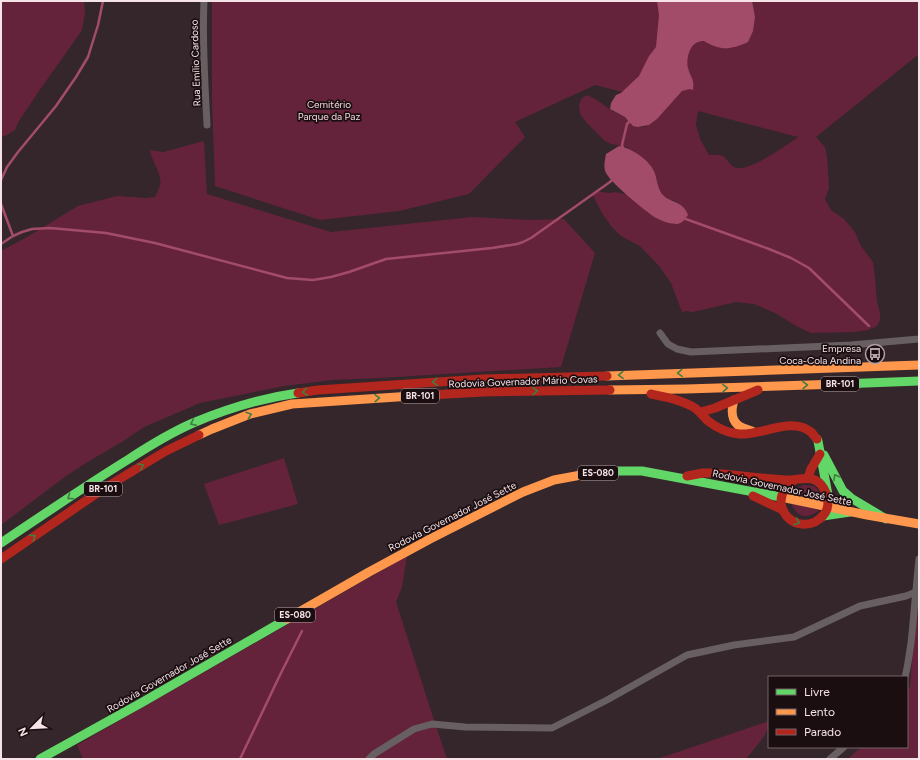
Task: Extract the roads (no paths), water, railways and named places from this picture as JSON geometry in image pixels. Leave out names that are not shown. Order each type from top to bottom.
[{"type":"main road","name":"Rodovia Governador Mário Covas","points":[[1,543],[101,476],[160,440],[215,414],[282,395],[318,390],[483,378],[567,377],[873,366],[918,360]]},
{"type":"main road","points":[[692,407],[686,389],[689,382],[694,379],[790,374],[803,368]]},
{"type":"main road","name":"Rodovia Governador Mário Covas","points":[[1,559],[103,489],[166,451],[212,429],[250,414],[292,404],[483,392],[686,389],[919,381]]},
{"type":"main road","points":[[701,412],[715,408],[766,386]]},
{"type":"main road","points":[[632,390],[674,399],[701,412],[711,423],[729,432],[742,434],[786,426],[801,427],[810,431],[818,441],[828,495],[828,507],[823,516],[815,523],[805,525],[796,523],[788,518],[783,510],[781,497],[788,484],[794,480]]},
{"type":"main road","points":[[734,400],[732,412],[736,422],[741,427],[756,432]]},
{"type":"main road","points":[[808,478],[819,450]]},
{"type":"main road","points":[[819,450],[843,490],[855,501],[886,519]]},
{"type":"main road","name":"Rodovia Governador José Sette","points":[[40,759],[141,703],[369,572],[523,492],[554,480],[590,473],[642,471],[736,488],[886,519],[919,524]]},
{"type":"main road","points":[[678,477],[713,473],[794,480],[808,478],[816,481],[823,487],[828,495]]},
{"type":"main road","points":[[736,488],[783,510]]},
{"type":"main road","points":[[823,516],[850,512]]},
{"type":"street","name":"Rua Emílio Cardoso","points":[[204,1],[204,55],[207,125]]},
{"type":"street","points":[[660,333],[668,344],[677,349],[691,352],[919,339]]},
{"type":"street","points":[[905,676],[913,624],[919,559]]},
{"type":"street","points":[[369,759],[374,754],[414,729],[432,724],[465,727],[552,728],[607,700],[687,655],[734,645],[794,637],[860,606],[906,596],[916,592]]},
{"type":"street","points":[[830,759],[843,748]]},
{"type":"waterway","points":[[1,180],[7,167],[56,106],[88,57],[98,25],[103,1]]},
{"type":"waterway","points":[[623,148],[622,145],[627,124],[632,119]]},
{"type":"waterway","points":[[1,244],[13,236],[32,229],[50,228],[106,233],[155,243],[287,278],[313,280],[349,272],[386,259],[492,248],[523,242],[531,238],[614,178]]},
{"type":"waterway","points":[[1,204],[13,236]]},
{"type":"waterway","points":[[683,218],[769,249],[791,258],[809,268],[869,326]]},
{"type":"waterway","points":[[240,759],[302,631]]},
{"type":"place","name":"Empresa Coca-Cola Andina","points":[[875,354]]},
{"type":"park label","name":"Cemitério Parque da Paz","points":[[329,110]]}]
